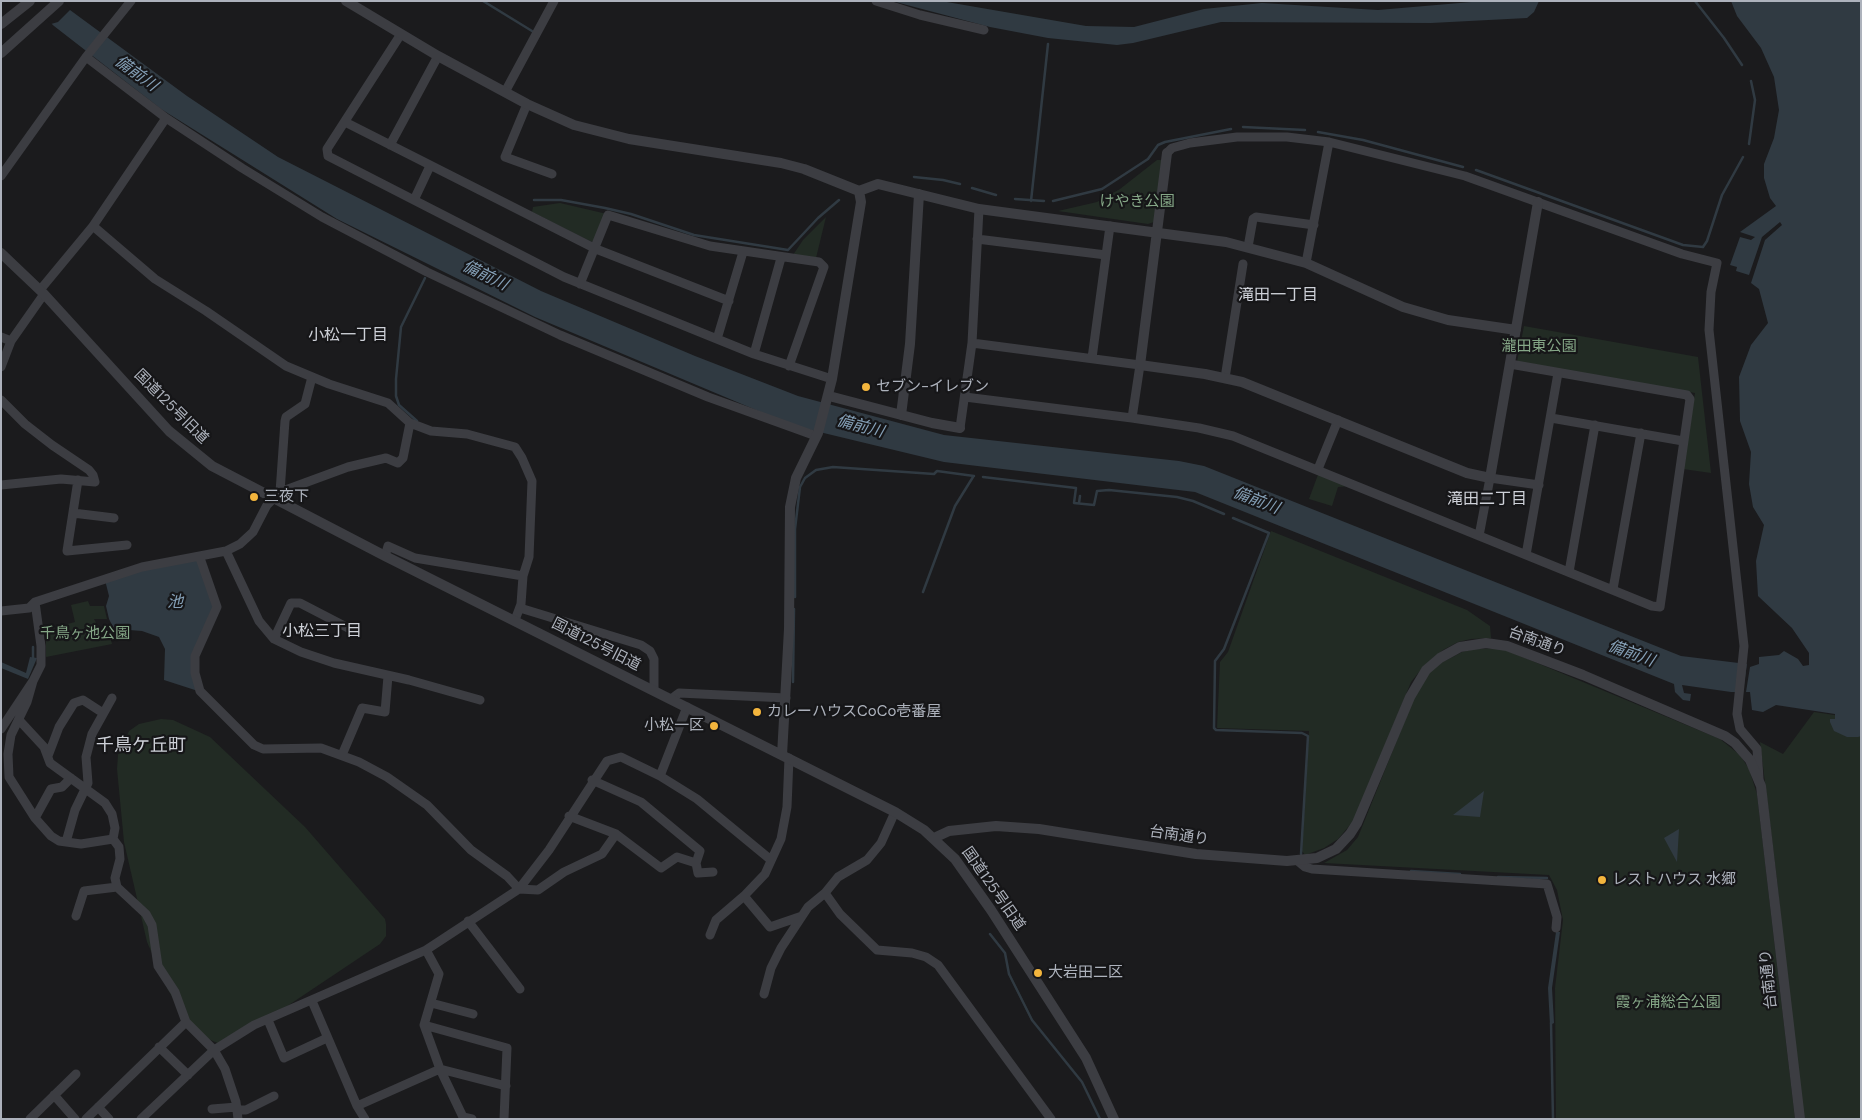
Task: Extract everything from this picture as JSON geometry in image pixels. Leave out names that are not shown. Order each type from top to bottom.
[{"type":"street","points":[[1,53],[59,1]]},
{"type":"street","points":[[1,176],[88,56],[131,1]]},
{"type":"street","points":[[346,1],[438,56],[527,104],[574,125],[602,133],[781,163],[804,169],[859,190],[878,184],[979,209],[1157,232],[1248,247],[1306,263],[1403,307],[1448,320],[1516,330]]},
{"type":"street","points":[[504,92],[554,1]]},
{"type":"street","points":[[876,1],[920,15],[984,30]]},
{"type":"street","points":[[1,24],[29,2]]},
{"type":"street","points":[[402,34],[327,150],[328,156],[580,284],[754,354],[832,379]]},
{"type":"street","points":[[88,56],[166,118],[234,163],[314,212],[434,275],[560,335],[708,397],[817,435]]},
{"type":"street","points":[[390,145],[438,56]]},
{"type":"street","points":[[527,104],[505,157],[552,174]]},
{"type":"street","points":[[1,367],[11,341],[42,292],[93,226],[166,118]]},
{"type":"street","points":[[345,122],[596,249],[729,301]]},
{"type":"street","points":[[1132,418],[1167,153],[1172,148],[1190,143],[1237,137],[1287,137],[1329,142],[1432,166],[1682,254],[1717,264],[1711,292],[1709,330],[1744,646],[1744,661],[1738,696],[1738,722],[1740,729],[1757,749],[1759,778]]},
{"type":"street","points":[[1306,263],[1329,142]]},
{"type":"street","points":[[414,200],[430,166]]},
{"type":"street","points":[[710,935],[716,920],[744,896],[765,874],[781,838],[787,807],[786,698],[790,507],[796,478],[817,435],[828,398],[861,202],[859,190]]},
{"type":"street","points":[[901,415],[910,344],[919,194]]},
{"type":"street","points":[[1479,536],[1538,202]]},
{"type":"street","points":[[828,398],[960,428],[972,344],[979,209]]},
{"type":"street","points":[[580,284],[596,249],[608,215],[710,246],[781,258],[819,262],[824,267],[789,366]]},
{"type":"street","points":[[1248,247],[1253,219],[1256,218],[1314,225]]},
{"type":"street","points":[[93,226],[155,278],[286,366],[388,403],[410,423],[431,431],[467,434],[515,447],[532,481],[529,557],[523,576],[520,608],[515,620]]},
{"type":"street","points":[[1092,358],[1110,226]]},
{"type":"street","points":[[977,239],[1106,255]]},
{"type":"street","points":[[716,339],[743,252]]},
{"type":"street","name":"国道125号旧道","points":[[1,253],[42,292],[180,442],[224,473],[277,495],[385,556],[895,812],[934,838],[968,875],[1074,1038],[1097,1078],[1114,1119]]},
{"type":"street","points":[[754,354],[781,258]]},
{"type":"street","points":[[1225,378],[1243,264]]},
{"type":"street","points":[[1,337],[11,341]]},
{"type":"street","points":[[972,344],[1092,358],[1225,378],[1254,386],[1467,473],[1539,485]]},
{"type":"street","points":[[965,397],[1132,418],[1219,432],[1318,469],[1652,606],[1660,607],[1690,398],[1686,395],[1510,364]]},
{"type":"street","points":[[1526,555],[1558,373]]},
{"type":"street","points":[[277,495],[286,417],[305,404],[312,377]]},
{"type":"street","points":[[1,400],[39,435],[89,470],[94,475],[95,482],[61,479],[1,485]]},
{"type":"street","points":[[1551,418],[1683,441]]},
{"type":"street","points":[[1318,469],[1338,420]]},
{"type":"street","points":[[1,611],[17,611],[29,608],[35,602],[142,567],[226,552],[240,544],[253,532],[266,505],[277,495],[348,467],[386,458],[398,463],[403,458],[410,423]]},
{"type":"street","points":[[1569,572],[1595,426]]},
{"type":"street","points":[[1613,589],[1641,434]]},
{"type":"street","points":[[78,480],[67,551],[128,545]]},
{"type":"street","points":[[73,513],[114,518]]},
{"type":"street","points":[[385,556],[388,546],[415,558],[523,576]]},
{"type":"street","points":[[226,552],[258,621],[274,639],[325,661],[480,700]]},
{"type":"street","points":[[200,558],[217,607],[195,656],[195,673],[203,696],[226,716],[254,745],[263,749],[321,748],[342,754],[387,777],[427,805],[471,850],[506,876],[519,889],[538,890],[564,872],[602,854],[616,834]]},
{"type":"street","points":[[35,602],[41,646],[40,665],[27,702],[12,735],[8,754],[8,777],[35,818],[52,836],[66,842],[81,844],[113,839]]},
{"type":"street","points":[[274,639],[291,603],[300,603],[354,630]]},
{"type":"street","points":[[520,608],[646,648],[654,659],[654,690]]},
{"type":"street","name":"台南通り","points":[[934,838],[942,832],[963,828],[1013,826],[1196,854],[1299,862],[1328,854],[1350,834],[1420,677],[1440,658],[1460,647],[1473,644],[1507,646],[1583,675],[1725,736],[1744,753],[1759,778],[1800,1119]]},
{"type":"street","points":[[342,754],[362,708],[385,712],[388,676]]},
{"type":"street","points":[[1,729],[4,719],[33,682]]},
{"type":"street","points":[[671,699],[679,693],[786,698]]},
{"type":"street","points":[[66,842],[75,810],[88,783],[86,757],[92,734],[112,698]]},
{"type":"street","points":[[48,756],[59,727],[74,704],[83,700],[103,714]]},
{"type":"street","points":[[660,776],[687,707]]},
{"type":"street","points":[[19,720],[44,747],[50,763],[105,803],[112,814],[115,828],[113,839]]},
{"type":"street","points":[[141,1119],[214,1050],[254,1025],[426,950],[519,889],[549,850],[592,780],[607,761],[621,757],[660,776],[697,799],[771,860]]},
{"type":"street","points":[[35,818],[52,789],[62,787],[71,778]]},
{"type":"street","points":[[592,780],[641,802],[700,851],[696,863],[698,872],[713,872]]},
{"type":"street","points":[[764,994],[771,968],[781,948],[808,907],[825,893],[838,877],[867,860],[881,843],[895,812]]},
{"type":"street","points":[[569,816],[616,834],[661,868],[677,857],[696,863]]},
{"type":"street","points":[[113,839],[119,846],[120,859],[115,878],[117,887],[146,914],[152,925],[158,966],[175,992],[186,1022],[214,1050],[225,1069],[237,1112]]},
{"type":"street","points":[[1299,862],[1305,867],[1312,869],[1548,884],[1556,917],[1556,928]]},
{"type":"street","points":[[76,916],[84,891],[117,887]]},
{"type":"street","points":[[825,893],[840,914],[876,950],[912,953],[926,957],[938,965],[1051,1119]]},
{"type":"street","points":[[744,896],[770,927],[802,916]]},
{"type":"street","points":[[468,921],[520,989]]},
{"type":"street","points":[[426,950],[439,974],[424,1024],[440,1069],[463,1117],[472,1119]]},
{"type":"street","points":[[312,1001],[357,1106],[365,1119]]},
{"type":"street","points":[[431,1003],[473,1014]]},
{"type":"street","points":[[268,1020],[284,1058],[327,1038]]},
{"type":"street","points":[[86,1119],[186,1022]]},
{"type":"street","points":[[424,1024],[507,1048],[504,1119]]},
{"type":"street","points":[[159,1047],[188,1075]]},
{"type":"street","points":[[357,1106],[440,1069],[506,1086]]},
{"type":"street","points":[[30,1119],[76,1074]]},
{"type":"street","points":[[54,1095],[75,1119]]},
{"type":"street","points":[[212,1109],[237,1112],[246,1110],[274,1096]]},
{"type":"street","points":[[98,1107],[109,1119]]},
{"type":"green space","name":"けやき公園","points":[[1157,160],[1162,160],[1154,222],[1148,224],[1058,211],[1097,202],[1120,189]]},
{"type":"green space","points":[[560,203],[607,214],[595,241],[592,242],[532,212],[533,207]]},
{"type":"green space","points":[[826,217],[816,258],[793,255],[803,240]]},
{"type":"green space","name":"瀧田東公園","points":[[1524,326],[1698,357],[1711,473],[1683,469],[1695,393],[1517,362]]},
{"type":"green space","points":[[1319,472],[1350,486],[1338,487],[1332,506],[1309,499]]},
{"type":"green space","points":[[1271,531],[1467,610],[1490,626],[1491,638],[1458,642],[1443,650],[1423,667],[1411,682],[1355,819],[1338,839],[1324,848],[1305,855],[1302,851],[1309,731],[1217,728],[1220,662],[1228,652]]},
{"type":"green space","name":"千鳥ヶ池公園","points":[[88,601],[90,606],[104,606],[107,619],[94,619],[100,630],[108,627],[112,644],[46,657],[46,629],[54,627],[55,630],[58,630],[61,629],[60,626],[75,622],[71,605]]},
{"type":"green space","name":"霞ヶ浦総合公園","points":[[1501,648],[1720,739],[1740,755],[1749,769],[1757,794],[1795,1119],[1556,1119],[1555,988],[1563,920],[1557,890],[1549,875],[1324,863],[1347,850],[1358,837],[1418,688],[1429,672],[1462,652],[1474,649]]},
{"type":"green space","points":[[1814,712],[1861,719],[1861,1119],[1801,1119],[1777,880],[1760,742],[1783,754]]},
{"type":"green space","points":[[161,719],[173,720],[210,737],[305,827],[385,919],[386,924],[386,936],[380,944],[235,1041],[222,1045],[206,1038],[182,1013],[168,990],[147,942],[124,842],[117,769],[118,755],[129,731],[139,724]]},
{"type":"water","name":"備前川","points":[[28,1],[70,10],[187,96],[278,157],[541,291],[695,356],[798,396],[944,435],[1179,461],[1204,466],[1681,656],[1747,664],[1743,692],[1682,685],[1684,693],[1691,694],[1690,701],[1683,700],[1675,692],[1674,684],[1195,492],[944,462],[807,429],[775,418],[535,317],[337,219],[161,109],[54,26]]},
{"type":"water","points":[[892,1],[941,1],[1086,26],[1134,27],[1204,9],[1262,3],[1378,10],[1483,1],[1539,1],[1534,12],[1527,18],[1431,23],[1221,22],[1133,43],[1117,45],[1048,38],[990,27]]},
{"type":"water","points":[[1731,1],[1861,1],[1861,736],[1858,737],[1847,737],[1834,731],[1830,719],[1835,719],[1835,714],[1776,705],[1763,712],[1752,710],[1750,692],[1746,692],[1750,667],[1759,664],[1759,657],[1779,655],[1784,651],[1798,659],[1803,666],[1809,665],[1809,653],[1792,628],[1758,596],[1756,561],[1764,525],[1753,507],[1749,484],[1751,452],[1740,421],[1739,377],[1751,345],[1768,323],[1759,289],[1751,283],[1765,240],[1782,225],[1780,222],[1762,237],[1749,275],[1736,271],[1737,267],[1730,265],[1740,237],[1751,240],[1755,237],[1740,232],[1776,206],[1770,198],[1764,178],[1764,164],[1774,138],[1779,110],[1774,77],[1761,48],[1737,16]]},
{"type":"water","name":"池","points":[[199,560],[215,606],[193,655],[198,691],[164,680],[165,649],[159,637],[142,631],[129,630],[116,633],[109,619],[106,606],[109,596],[105,580],[142,569]]},
{"type":"water","points":[[30,657],[37,658],[28,679],[1,668],[1,662],[26,673]]},
{"type":"water","points":[[1484,791],[1480,817],[1453,815]]},
{"type":"water","points":[[1679,829],[1677,862],[1664,838]]},
{"type":"water","points":[[1556,932],[1560,932],[1552,988],[1554,1023],[1550,1025],[1548,988]]},
{"type":"pier","points":[[26,1],[62,1],[71,9],[58,22],[51,24]]},
{"type":"waterway","points":[[483,1],[532,31]]},
{"type":"waterway","points":[[1695,1],[1742,65]]},
{"type":"waterway","points":[[1031,201],[1048,44]]},
{"type":"waterway","points":[[1749,144],[1755,100],[1751,81]]},
{"type":"waterway","points":[[1243,127],[1305,130]]},
{"type":"waterway","points":[[1053,201],[1102,189],[1148,159],[1158,145],[1165,142],[1231,129]]},
{"type":"waterway","points":[[1318,132],[1363,140],[1463,167]]},
{"type":"waterway","points":[[1476,170],[1683,245],[1703,247],[1707,241],[1722,195],[1743,157]]},
{"type":"waterway","points":[[914,177],[960,184]]},
{"type":"waterway","points":[[972,188],[996,195]]},
{"type":"waterway","points":[[1015,199],[1044,201]]},
{"type":"waterway","points":[[534,200],[561,200],[605,208],[631,214],[694,235],[788,250],[818,218],[839,200]]},
{"type":"waterway","points":[[417,421],[399,405],[396,396],[396,379],[401,327],[425,278]]},
{"type":"waterway","points":[[795,597],[795,529],[800,487],[805,478],[816,470],[833,467],[934,474],[937,471],[974,476]]},
{"type":"waterway","points":[[923,592],[955,506],[973,477]]},
{"type":"waterway","points":[[983,477],[1076,488],[1074,503],[1094,505],[1097,491],[1109,490],[1177,497],[1193,501],[1224,514]]},
{"type":"waterway","points":[[1079,503],[1080,496]]},
{"type":"waterway","points":[[1233,518],[1269,533],[1224,649],[1215,661],[1214,728],[1216,730],[1302,733],[1308,736],[1301,854]]},
{"type":"waterway","points":[[793,682],[794,609]]},
{"type":"waterway","points":[[33,647],[33,660]]},
{"type":"waterway","points":[[1411,871],[1460,874]]},
{"type":"waterway","points":[[1498,877],[1547,878]]},
{"type":"waterway","points":[[990,934],[1005,953],[1009,974],[1032,1020],[1082,1082],[1100,1119]]},
{"type":"waterway","points":[[1551,1023],[1553,1119]]},
{"type":"place","name":"セブン-イレブン","points":[[866,387]]},
{"type":"place","name":"三夜下","points":[[254,497]]},
{"type":"place","name":"カレーハウスCoCo壱番屋","points":[[757,712]]},
{"type":"place","name":"小松一区","points":[[714,726]]},
{"type":"place","name":"レストハウス 水郷","points":[[1602,880]]},
{"type":"place","name":"大岩田二区","points":[[1038,973]]},
{"type":"district","name":"滝田一丁目","points":[[1278,296]]},
{"type":"district","name":"小松一丁目","points":[[348,336]]},
{"type":"district","name":"滝田二丁目","points":[[1487,500]]},
{"type":"district","name":"小松三丁目","points":[[322,632]]},
{"type":"district","name":"千鳥ケ丘町","points":[[141,746]]}]
